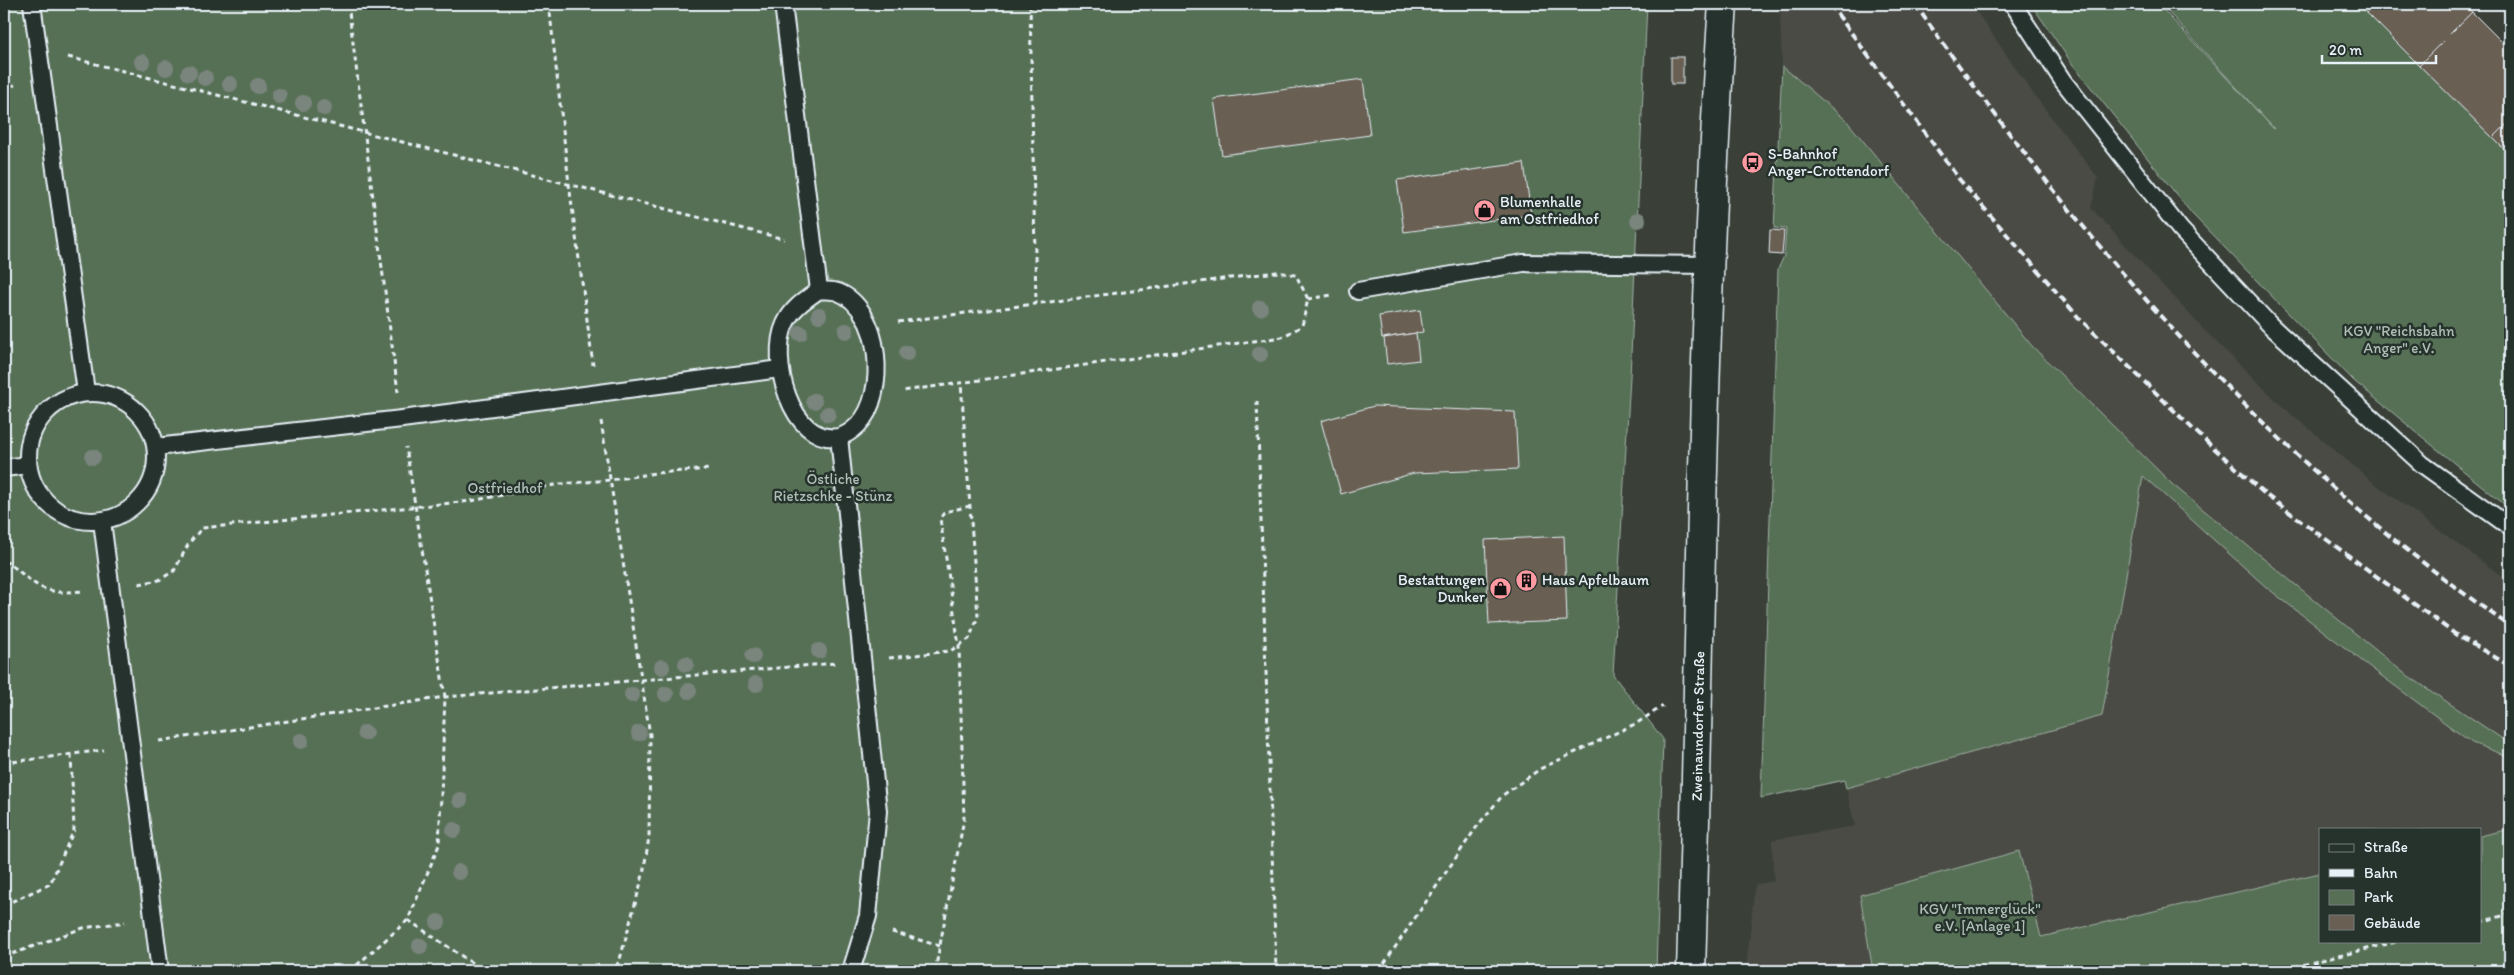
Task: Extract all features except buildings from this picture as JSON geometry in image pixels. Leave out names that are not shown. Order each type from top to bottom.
[{"type":"street","name":"Zweinaundorfer Straße","points":[[1691,971],[1702,481],[1710,265],[1723,4]]},
{"type":"lane","points":[[32,4],[86,392]]},
{"type":"lane","points":[[783,4],[819,290]]},
{"type":"lane","points":[[2013,4],[2063,81],[2180,229],[2270,326],[2422,464],[2510,527]]},
{"type":"lane","points":[[1358,291],[1524,264],[1710,265]]},
{"type":"lane","points":[[819,290],[838,292],[856,305],[868,326],[876,350],[877,372],[874,395],[868,415],[851,431],[839,437],[826,436],[805,424],[796,414],[790,402],[780,369],[780,345],[784,325],[796,305],[819,290]]},
{"type":"lane","points":[[156,447],[402,419],[780,369]]},
{"type":"lane","points":[[86,392],[110,395],[132,406],[148,424],[156,447],[154,472],[144,495],[126,512],[102,521],[77,520],[54,509],[36,490],[28,465],[30,440],[42,416],[61,400],[86,392]]},
{"type":"lane","points":[[839,437],[878,811],[865,925],[851,971]]},
{"type":"lane","points":[[4,468],[28,465]]},
{"type":"lane","points":[[102,521],[160,971]]},
{"type":"path","points":[[348,4],[397,382]]},
{"type":"path","points":[[549,4],[569,184],[593,366]]},
{"type":"path","points":[[1030,4],[1036,304]]},
{"type":"path","points":[[39,50],[813,246]]},
{"type":"path","points":[[868,326],[1276,272],[1296,276],[1308,299],[1302,326],[1282,337],[874,395]]},
{"type":"path","points":[[887,658],[950,651],[969,639],[978,617],[961,383]]},
{"type":"path","points":[[597,394],[643,680],[650,735],[648,837],[643,875],[620,959],[614,971]]},
{"type":"path","points":[[1258,401],[1276,971]]},
{"type":"path","points":[[350,971],[408,920],[438,846],[445,697],[408,464]]},
{"type":"path","points":[[131,585],[159,580],[174,571],[188,543],[202,528],[470,501],[560,484],[710,469]]},
{"type":"path","points":[[935,971],[964,819],[959,646],[940,518],[946,512],[970,506]]},
{"type":"path","points":[[4,562],[9,563],[38,587],[56,593],[92,590]]},
{"type":"path","points":[[154,742],[445,697],[840,663]]},
{"type":"path","points":[[1379,971],[1478,825],[1503,795],[1540,769],[1637,723],[1698,684]]},
{"type":"path","points":[[4,763],[108,749]]},
{"type":"path","points":[[4,905],[50,884],[74,830],[71,754]]},
{"type":"path","points":[[2482,921],[2510,914]]},
{"type":"path","points":[[4,957],[83,928],[153,918]]},
{"type":"path","points":[[408,920],[484,971]]},
{"type":"path","points":[[865,925],[940,946]]},
{"type":"path","points":[[2277,971],[2396,942]]},
{"type":"shaded area","points":[[1780,4],[1971,4],[2037,99],[2098,178],[2091,208],[2202,328],[2284,408],[2374,483],[2510,582],[2510,744],[2404,673],[2173,485],[2032,346],[1846,120],[1782,66]]},
{"type":"shaded area","points":[[2143,476],[2266,587],[2379,674],[2472,743],[2510,757],[2510,829],[2482,836],[2482,828],[2319,828],[2319,873],[2041,937],[2019,851],[1860,895],[1873,971],[1746,971],[1755,885],[1774,881],[1772,840],[1855,826],[1846,788],[2102,716]]},
{"type":"green space","name":"Östliche Rietzschke - Stünz","points":[[4,4],[1647,4],[1630,377],[1613,675],[1663,739],[1656,971],[4,971]]},
{"type":"green space","name":"KGV \"Reichsbahn Anger\" e.V.","points":[[2031,4],[2158,4],[2274,129],[2161,4],[2358,4],[2510,155],[2510,509],[2354,381],[2192,214],[2073,65]]},
{"type":"green space","points":[[1782,66],[1846,120],[2032,346],[2173,485],[2404,673],[2510,744],[2510,757],[2472,743],[2379,674],[2266,587],[2143,476],[2102,716],[1846,788],[1844,780],[1761,798],[1778,269],[1784,256],[1786,229],[1774,228]]},
{"type":"green space","name":"KGV \"Immerglück\" e.V. [Anlage 1]","points":[[2510,829],[2510,971],[1873,971],[1860,895],[2019,851],[2041,937],[2319,873],[2319,942],[2482,942],[2482,836]]},
{"type":"railway","points":[[1830,4],[1959,179],[2079,318],[2194,430],[2266,495],[2455,634],[2510,666]]},
{"type":"railway","points":[[1915,4],[1978,92],[2044,178],[2113,262],[2185,342],[2260,420],[2339,493],[2423,562],[2510,626]]},
{"type":"place","name":"S-Bahnhof Anger-Crottendorf","points":[[1752,163]]},
{"type":"place","name":"Blumenhalle am Ostfriedhof","points":[[1484,211]]},
{"type":"place","name":"Haus Apfelbaum","points":[[1526,580]]},
{"type":"place","name":"Bestattungen Dunker","points":[[1501,589]]},
{"type":"park label","name":"Ostfriedhof","points":[[505,488]]}]
